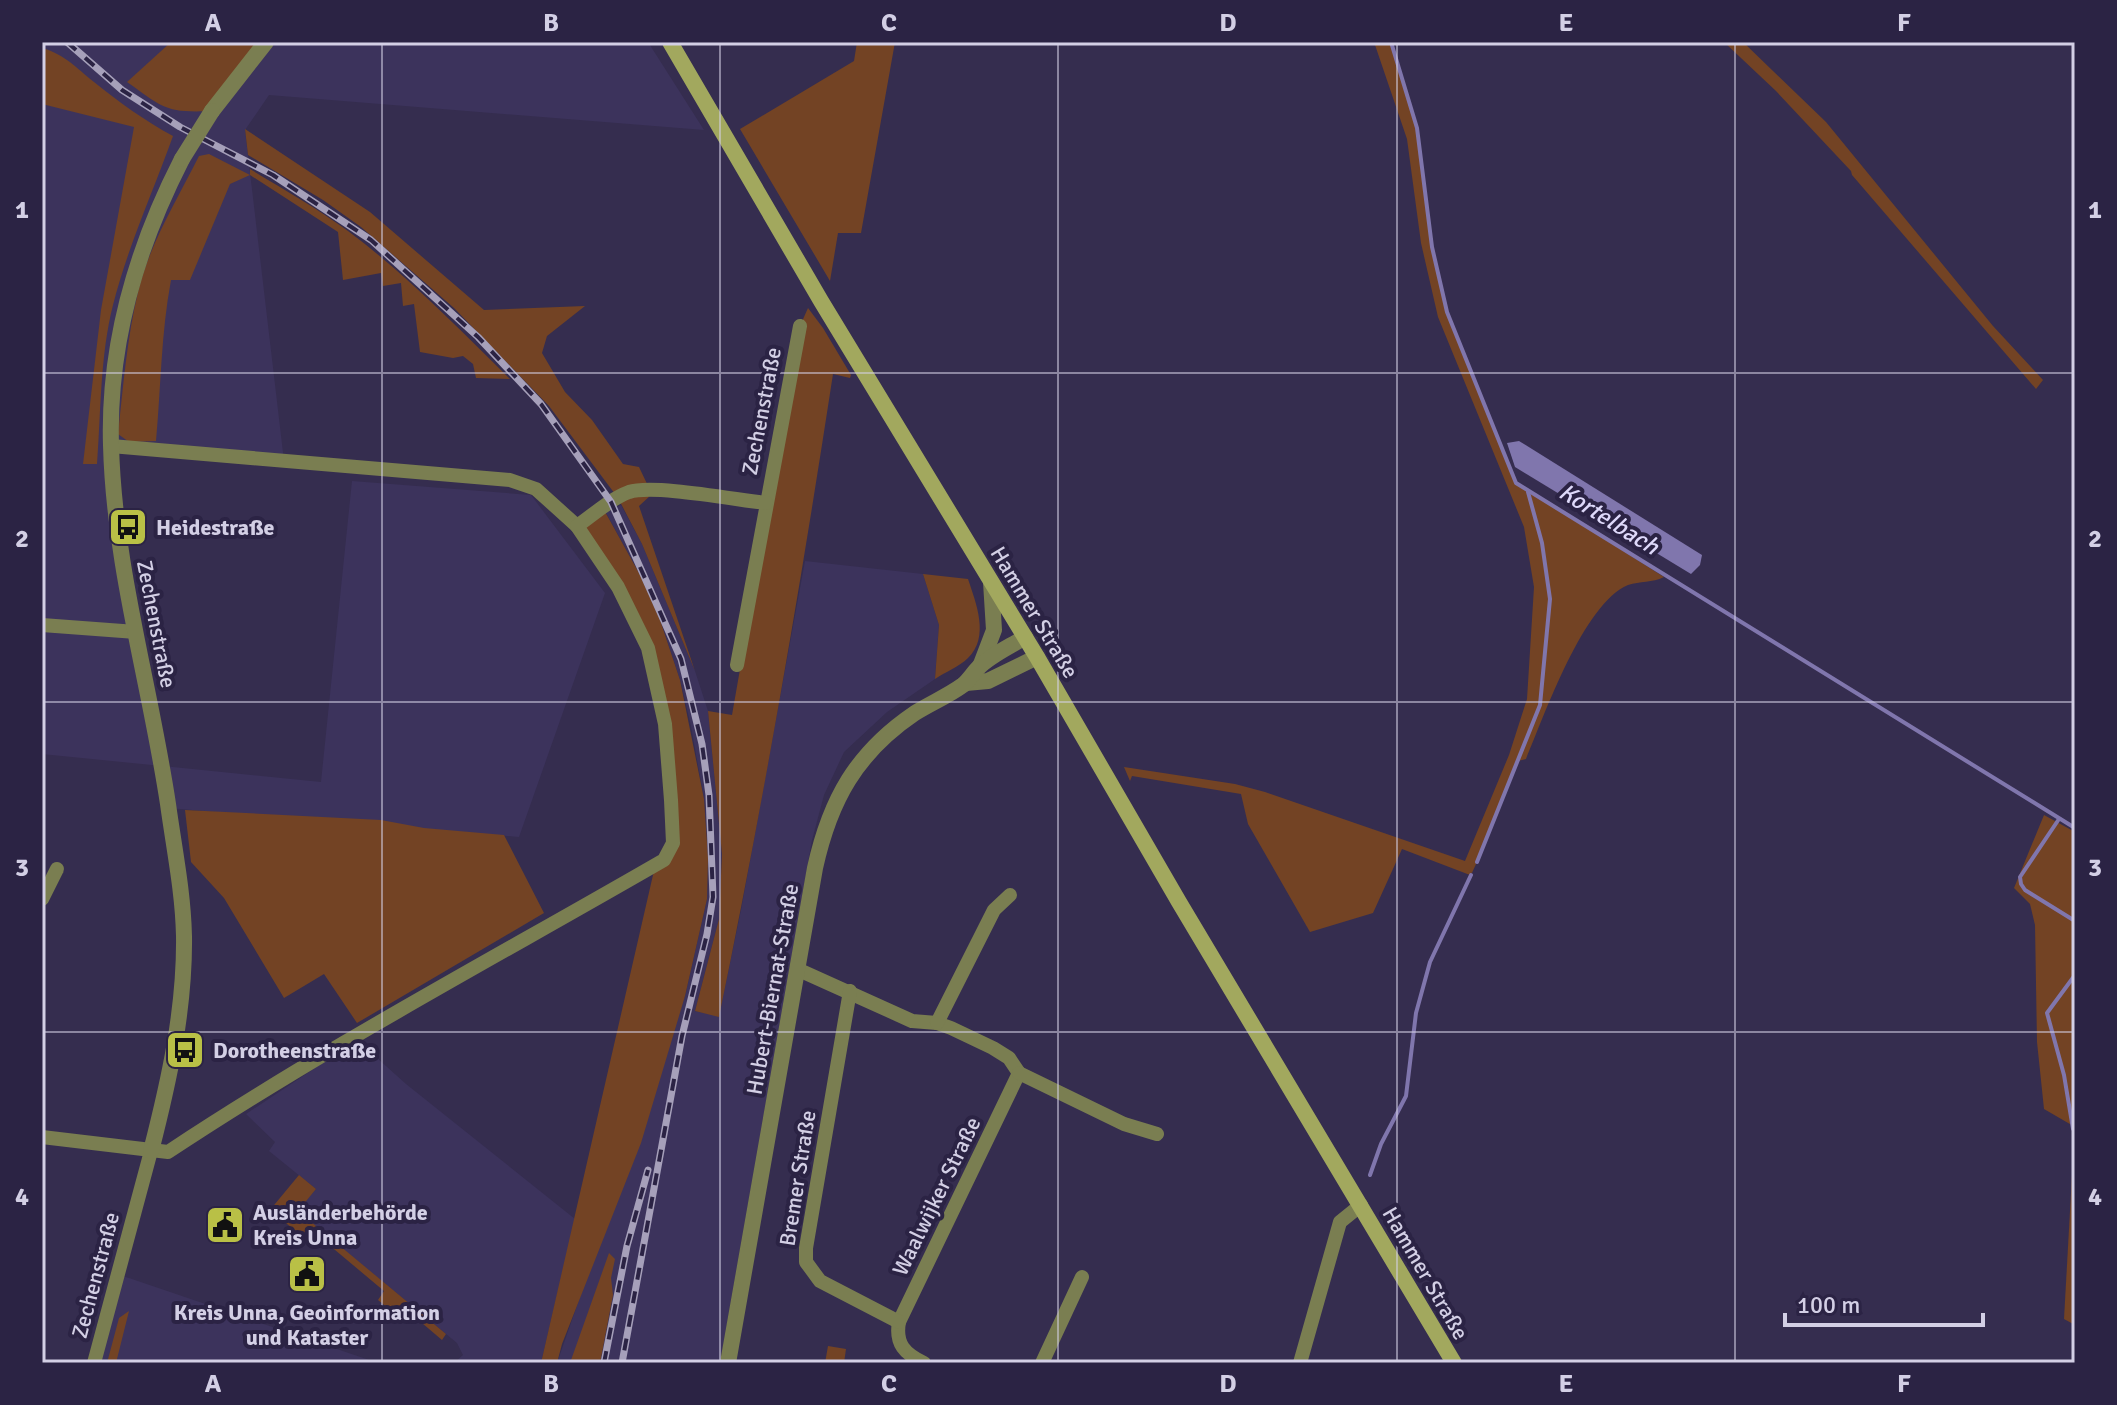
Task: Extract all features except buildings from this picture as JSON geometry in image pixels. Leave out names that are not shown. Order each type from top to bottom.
[{"type":"main road","name":"Hammer Straße","points":[[670,42],[1454,1363]]},
{"type":"street","name":"Zechenstraße","points":[[94,1363],[151,1151],[175,1048],[184,938],[176,849],[119,536],[111,446],[118,352],[130,286],[150,228],[182,159],[212,111],[266,42]]},
{"type":"street","name":"Zechenstraße","points":[[737,665],[800,326]]},
{"type":"street","points":[[42,1137],[168,1152],[341,1044],[664,860],[673,843],[665,724],[648,648],[618,587],[577,526],[536,489],[510,480],[111,446]]},
{"type":"street","name":"Zechenstraße","points":[[577,526],[631,492],[650,490],[766,503]]},
{"type":"street","points":[[980,665],[994,630],[991,582]]},
{"type":"street","points":[[42,625],[136,632]]},
{"type":"street","name":"Hubert-Biernat-Straße","points":[[728,1363],[823,833],[832,806],[865,756],[885,736],[914,714],[966,683],[980,665],[1025,637]]},
{"type":"street","name":"Hubert-Biernat-Straße","points":[[966,683],[988,681],[1037,657]]},
{"type":"street","points":[[42,899],[57,869]]},
{"type":"street","points":[[937,1023],[994,910],[1010,895]]},
{"type":"street","points":[[799,970],[912,1021],[937,1023],[993,1048],[1009,1058],[1019,1073],[1124,1124],[1157,1134]]},
{"type":"street","name":"Bremer Straße","points":[[850,991],[806,1262],[820,1281],[899,1322]]},
{"type":"street","name":"Waalwijker Straße","points":[[899,1322],[1019,1073]]},
{"type":"street","name":"Hammer Straße","points":[[1300,1363],[1340,1222],[1361,1205]]},
{"type":"street","points":[[1042,1363],[1082,1277]]},
{"type":"street","points":[[899,1322],[897,1338],[900,1346],[924,1363]]},
{"type":"shaded area","points":[[42,42],[648,42],[704,130],[269,95],[245,130],[284,461],[112,446],[163,766],[321,782],[352,481],[531,495],[605,593],[519,837],[168,808],[162,766],[42,754]]},
{"type":"shaded area","points":[[171,42],[266,42],[212,111],[196,111],[166,107],[127,82]]},
{"type":"shaded area","points":[[857,42],[895,42],[861,233],[838,233],[830,281],[740,129],[854,61]]},
{"type":"shaded area","points":[[1374,42],[1391,42],[1417,128],[1432,247],[1447,312],[1516,483],[1664,577],[1628,585],[1611,596],[1581,637],[1567,662],[1526,759],[1518,761],[1471,875],[1472,872],[1470,875],[1402,849],[1373,913],[1310,932],[1248,824],[1241,794],[1132,776],[1130,781],[1124,767],[1235,784],[1265,792],[1465,861],[1509,755],[1527,699],[1534,587],[1524,527],[1438,317],[1421,243],[1407,139]]},
{"type":"shaded area","points":[[1724,42],[1743,42],[1826,122],[1993,326],[2043,380],[2036,389],[1851,171],[1776,91]]},
{"type":"shaded area","points":[[42,48],[64,58],[123,104],[173,136],[133,240],[113,305],[103,364],[97,464],[83,464],[101,310],[134,127],[42,104]]},
{"type":"shaded area","points":[[245,129],[370,212],[484,310],[585,306],[547,336],[542,353],[565,392],[592,420],[623,464],[639,467],[650,496],[639,506],[695,671],[642,544],[618,498],[549,406],[454,308],[361,227],[248,155]]},
{"type":"shaded area","points":[[209,154],[250,175],[230,184],[190,280],[171,280],[156,441],[129,442],[118,434],[128,345],[143,274],[156,240],[199,156]]},
{"type":"shaded area","points":[[250,169],[324,214],[370,248],[432,302],[510,379],[476,378],[473,364],[463,356],[453,358],[420,352],[414,304],[403,306],[401,283],[383,286],[381,273],[343,280],[338,232],[250,175]]},
{"type":"shaded area","points":[[808,308],[851,375],[850,378],[833,374],[780,697],[719,1017],[695,1011],[719,919],[722,854],[708,711],[732,715],[800,326]]},
{"type":"shaded area","points":[[621,505],[642,544],[695,671],[708,711],[722,854],[719,919],[695,1011],[719,1016],[805,561],[923,574],[939,625],[935,679],[887,712],[844,752],[824,795],[812,840],[720,1363],[557,1363],[685,996],[707,899],[704,799],[691,726],[660,620],[640,575],[605,511]]},
{"type":"shaded area","points":[[603,508],[640,575],[660,620],[680,680],[704,799],[707,899],[685,996],[641,1143],[557,1363],[541,1363],[653,875],[656,864],[673,842],[665,724],[648,648],[577,526]]},
{"type":"shaded area","points":[[923,574],[968,579],[979,620],[975,650],[964,661],[935,679],[939,625]]},
{"type":"shaded area","points":[[185,810],[381,820],[424,828],[504,835],[544,913],[357,1023],[324,974],[284,998],[224,898],[191,862]]},
{"type":"shaded area","points":[[2044,815],[2075,832],[2075,1127],[2044,1109],[2037,1042],[2035,925],[2030,904],[2014,888]]},
{"type":"shaded area","points":[[357,1040],[406,1084],[575,1219],[541,1363],[454,1363],[463,1355],[457,1343],[297,1211],[316,1189],[269,1151],[275,1142],[246,1114]]},
{"type":"shaded area","points":[[2075,1140],[2075,1325],[2064,1319]]},
{"type":"shaded area","points":[[299,1175],[316,1189],[298,1211],[446,1334],[442,1340],[422,1323],[401,1319],[378,1300],[384,1291],[316,1234],[310,1242],[282,1220],[289,1211],[281,1205],[274,1213],[270,1210]]},
{"type":"shaded area","points":[[609,1253],[615,1259],[611,1278],[613,1295],[600,1363],[570,1363]]},
{"type":"shaded area","points":[[118,1275],[129,1278],[378,1363],[94,1363]]},
{"type":"shaded area","points":[[129,1311],[116,1363],[107,1363],[119,1318]]},
{"type":"shaded area","points":[[828,1346],[846,1349],[844,1363],[825,1363]]},
{"type":"water","points":[[1519,441],[1702,555],[1700,565],[1691,574],[1515,467],[1507,443]]},
{"type":"waterway","name":"Kortelbach","points":[[1391,42],[1417,128],[1432,247],[1447,312],[1516,483],[2075,828]]},
{"type":"waterway","points":[[1477,862],[1540,705],[1550,599],[1542,543],[1528,492]]},
{"type":"waterway","points":[[2059,819],[2020,877],[2021,884],[2025,890],[2075,921]]},
{"type":"waterway","points":[[1370,1175],[1381,1144],[1406,1096],[1416,1013],[1430,962],[1471,875]]},
{"type":"waterway","points":[[2073,1129],[2064,1075],[2047,1013],[2075,975]]},
{"type":"railway","points":[[67,42],[122,90],[180,127],[273,175],[371,240],[478,337],[541,404],[611,502],[681,659],[702,744],[709,795],[713,897],[682,1036],[622,1363]]},
{"type":"railway","points":[[604,1363],[627,1246],[648,1170]]},
{"type":"place","name":"Heidestraße","points":[[128,527]]},
{"type":"place","name":"Dorotheenstraße","points":[[185,1050]]},
{"type":"place","name":"Ausländerbehörde Kreis Unna","points":[[225,1225]]},
{"type":"place","name":"Kreis Unna, Geoinformation und Kataster","points":[[307,1274]]}]
